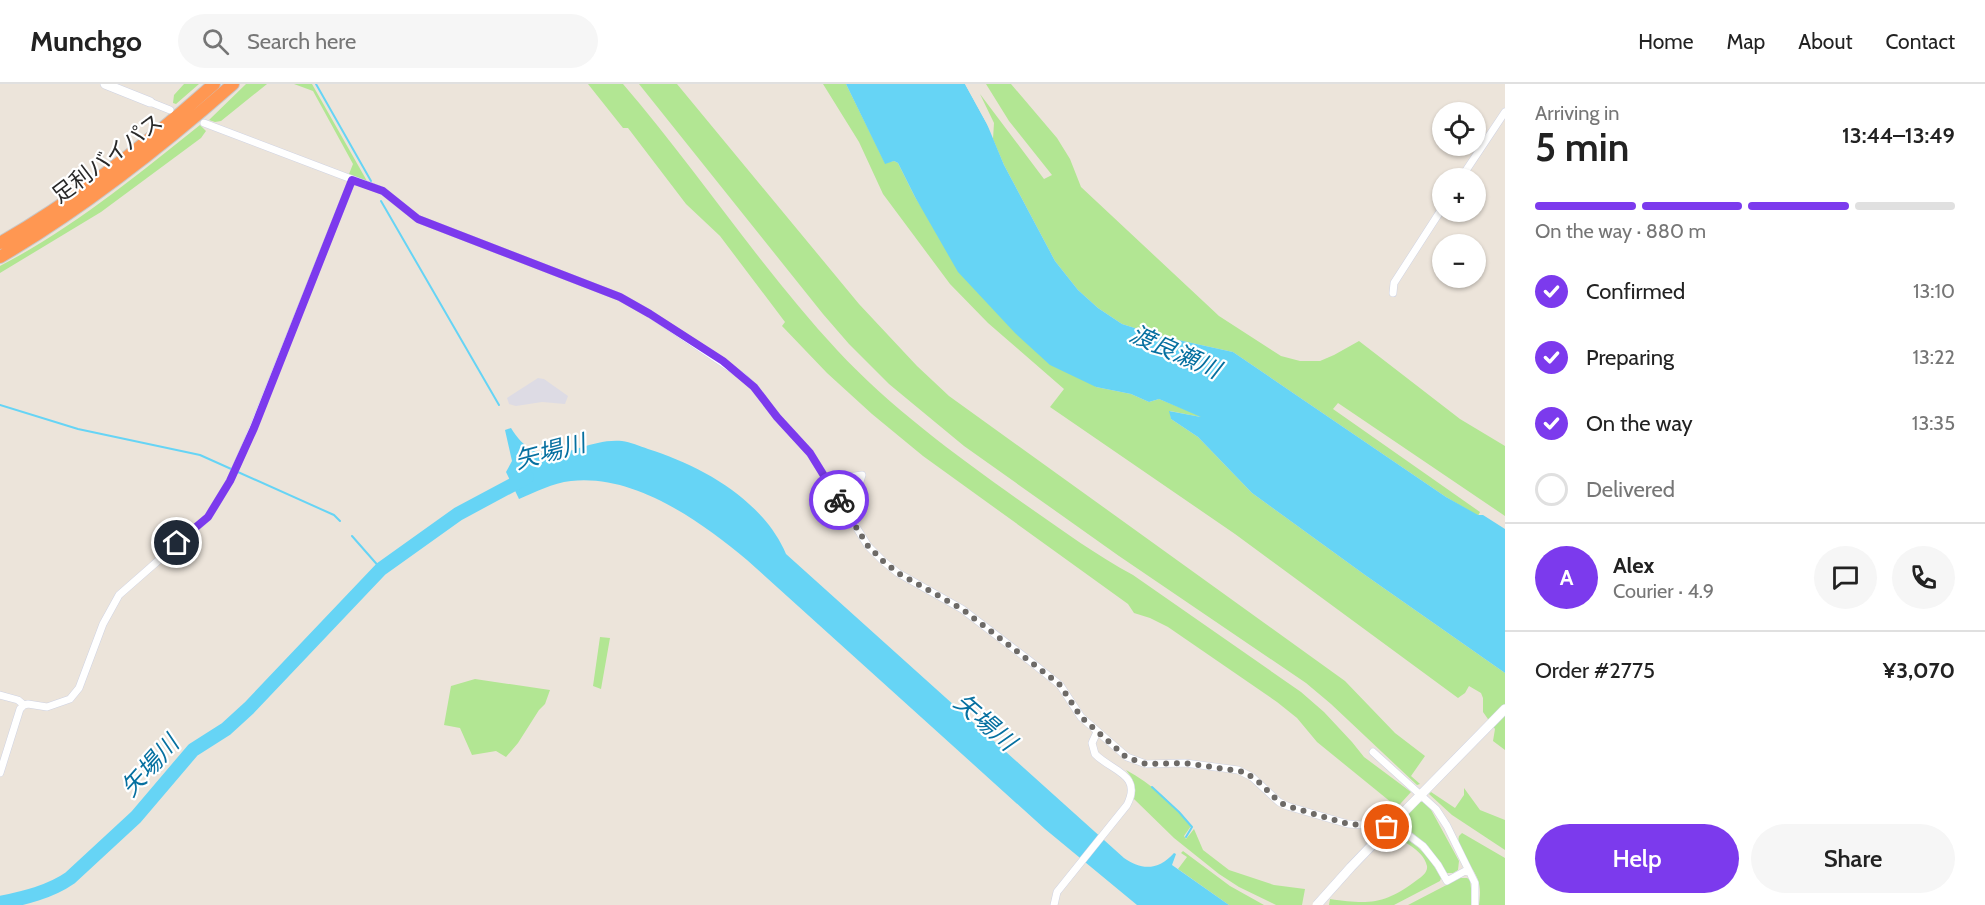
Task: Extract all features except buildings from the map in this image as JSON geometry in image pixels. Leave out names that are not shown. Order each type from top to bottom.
[{"type":"highway","name":"足利バイパス","points":[[0,243],[82,192],[214,84]]},
{"type":"highway","name":"足利バイパス","points":[[0,257],[87,202],[180,130],[233,84]]},
{"type":"main road","points":[[105,84],[150,102]]},
{"type":"main road","points":[[1317,905],[1357,860],[1505,709]]},
{"type":"street","points":[[150,102],[170,110]]},
{"type":"street","points":[[1468,168],[1505,112]]},
{"type":"street","points":[[204,123],[383,191],[418,219],[602,290],[650,314],[723,361],[754,387],[777,417],[810,453],[868,546],[883,561],[898,573],[962,609],[1038,667],[1060,685],[1081,717],[1126,757],[1140,763],[1185,763],[1238,770],[1252,777],[1279,802],[1287,806],[1348,824],[1387,827],[1407,834],[1431,855],[1447,881],[1467,870]]},
{"type":"street","points":[[0,773],[20,709],[28,704],[47,707],[70,699],[79,688],[104,624],[119,595],[208,517],[230,481],[254,428],[352,180]]},
{"type":"street","points":[[1393,293],[1394,283],[1433,222]]},
{"type":"street","points":[[828,480],[861,475],[860,484],[844,508]]},
{"type":"street","points":[[0,695],[18,700],[24,705]]},
{"type":"street","points":[[1054,905],[1057,892],[1127,805],[1131,794],[1126,776],[1095,754],[1092,743],[1097,732]]},
{"type":"street","points":[[1373,752],[1422,793],[1442,817],[1475,883],[1476,905]]},
{"type":"shaded area","points":[[538,378],[544,379],[568,396],[565,404],[542,402],[516,406],[509,404],[507,398]]},
{"type":"green space","points":[[184,84],[199,84],[176,104],[173,103],[174,95]]},
{"type":"green space","points":[[246,84],[267,84],[221,121],[209,120]]},
{"type":"green space","points":[[294,84],[312,84],[367,181],[349,174],[353,164],[313,91]]},
{"type":"green space","points":[[588,84],[623,84],[677,150],[781,286],[858,372],[903,412],[1023,503],[1091,550],[1133,575],[1301,692],[1324,712],[1364,757],[1411,792],[1392,813],[1388,810],[1392,803],[1317,742],[1297,718],[1277,702],[1168,627],[1134,613],[1128,604],[923,456],[872,414],[827,373],[782,326],[785,322],[720,236],[686,204],[628,128],[623,128]]},
{"type":"green space","points":[[639,84],[677,84],[859,304],[917,366],[949,396],[1345,681],[1395,733],[1425,756],[1411,776],[1420,784],[1417,785],[1306,683],[1119,556],[964,446],[889,384],[823,314]]},
{"type":"green space","points":[[823,84],[846,84],[885,163],[894,161],[898,163],[915,197],[936,230],[1096,387],[1131,394],[1149,402],[1159,399],[1206,418],[1170,411],[1171,419],[1198,437],[1252,493],[1505,673],[1505,750],[1493,741],[1495,729],[1483,712],[1481,693],[1469,686],[1458,698],[1235,534],[1050,407],[1064,389],[988,323],[950,284],[883,194],[859,142]]},
{"type":"green space","points":[[986,84],[1011,84],[1057,138],[1070,159],[1081,187],[1219,316],[1281,356],[1300,361],[1320,361],[1359,341],[1460,419],[1505,446],[1505,516],[1338,403],[1333,409],[1480,512],[1478,516],[1446,497],[1233,352],[1160,336],[1122,324],[1098,308],[1078,290],[1055,261],[1004,165],[993,139],[994,123],[980,94],[1044,179],[1052,175],[1009,121]]},
{"type":"green space","points":[[200,125],[206,131],[201,138],[101,212],[0,273],[0,266],[78,218]]},
{"type":"green space","points":[[600,637],[610,638],[601,689],[593,686]]},
{"type":"green space","points":[[475,679],[550,690],[545,704],[506,757],[496,751],[472,755],[460,728],[444,725],[451,686]]},
{"type":"green space","points":[[1126,770],[1153,788],[1191,826],[1184,836],[1186,839],[1194,829],[1203,850],[1229,870],[1274,885],[1305,889],[1302,905],[1276,905],[1239,887],[1219,874],[1174,838],[1134,799],[1134,784]]},
{"type":"green space","points":[[1464,788],[1480,810],[1505,820],[1505,850],[1452,815],[1429,794],[1431,792],[1455,808],[1464,795]]},
{"type":"green space","points":[[1420,802],[1429,806],[1459,861],[1458,870],[1453,873],[1447,873],[1428,846],[1401,820]]},
{"type":"green space","points":[[1392,832],[1421,850],[1441,878],[1440,881],[1394,905],[1329,905],[1330,899],[1367,902],[1386,898],[1406,888],[1424,874],[1427,866],[1421,854]]},
{"type":"green space","points":[[1462,833],[1505,858],[1505,905],[1479,905],[1478,880],[1460,847],[1459,836]]},
{"type":"green space","points":[[1183,851],[1230,886],[1264,905],[1229,905],[1178,869],[1187,857],[1181,853]]},
{"type":"green space","points":[[1460,878],[1470,880],[1473,905],[1408,905]]},
{"type":"water","name":"渡良瀬川","points":[[846,84],[965,84],[987,124],[1004,165],[1055,261],[1078,290],[1098,308],[1122,324],[1160,336],[1233,352],[1446,497],[1478,515],[1483,515],[1505,529],[1505,673],[1252,493],[1198,437],[1171,419],[1169,411],[1201,417],[1159,399],[1149,402],[1131,394],[1096,387],[1050,365],[1015,333],[958,272],[898,163],[894,161],[885,164]]},
{"type":"water","points":[[511,428],[523,444],[536,452],[549,454],[562,453],[606,441],[628,442],[689,465],[729,488],[762,517],[776,535],[786,554],[1124,858],[1137,865],[1150,867],[1162,863],[1174,853],[1176,854],[1172,865],[1229,905],[1137,905],[1045,829],[747,560],[688,516],[642,493],[619,485],[595,481],[571,481],[557,484],[519,499],[506,472],[512,461],[505,430]]},
{"type":"pier","points":[[965,84],[968,84],[990,122],[993,135]]},
{"type":"waterway","points":[[316,84],[371,181]]},
{"type":"waterway","points":[[381,201],[499,405]]},
{"type":"waterway","points":[[0,405],[78,429],[200,455],[334,515],[340,521]]},
{"type":"waterway","name":"矢場川","points":[[0,903],[45,891],[70,878],[136,817],[193,750],[226,729],[249,708],[381,569],[458,514],[527,477]]},
{"type":"waterway","points":[[352,536],[381,569]]},
{"type":"waterway","points":[[1152,787],[1192,827],[1186,837]]},
{"type":"way so far","points":[[839,500],[868,546],[883,561],[898,573],[962,609],[1060,685],[1081,717],[1126,757],[1146,764],[1185,763],[1238,770],[1252,777],[1279,802],[1287,806],[1348,824],[1387,827]]},
{"type":"route","points":[[177,543],[208,517],[230,481],[254,428],[352,180],[383,191],[418,219],[620,297],[723,361],[754,387],[777,417],[810,453],[839,500]]}]
